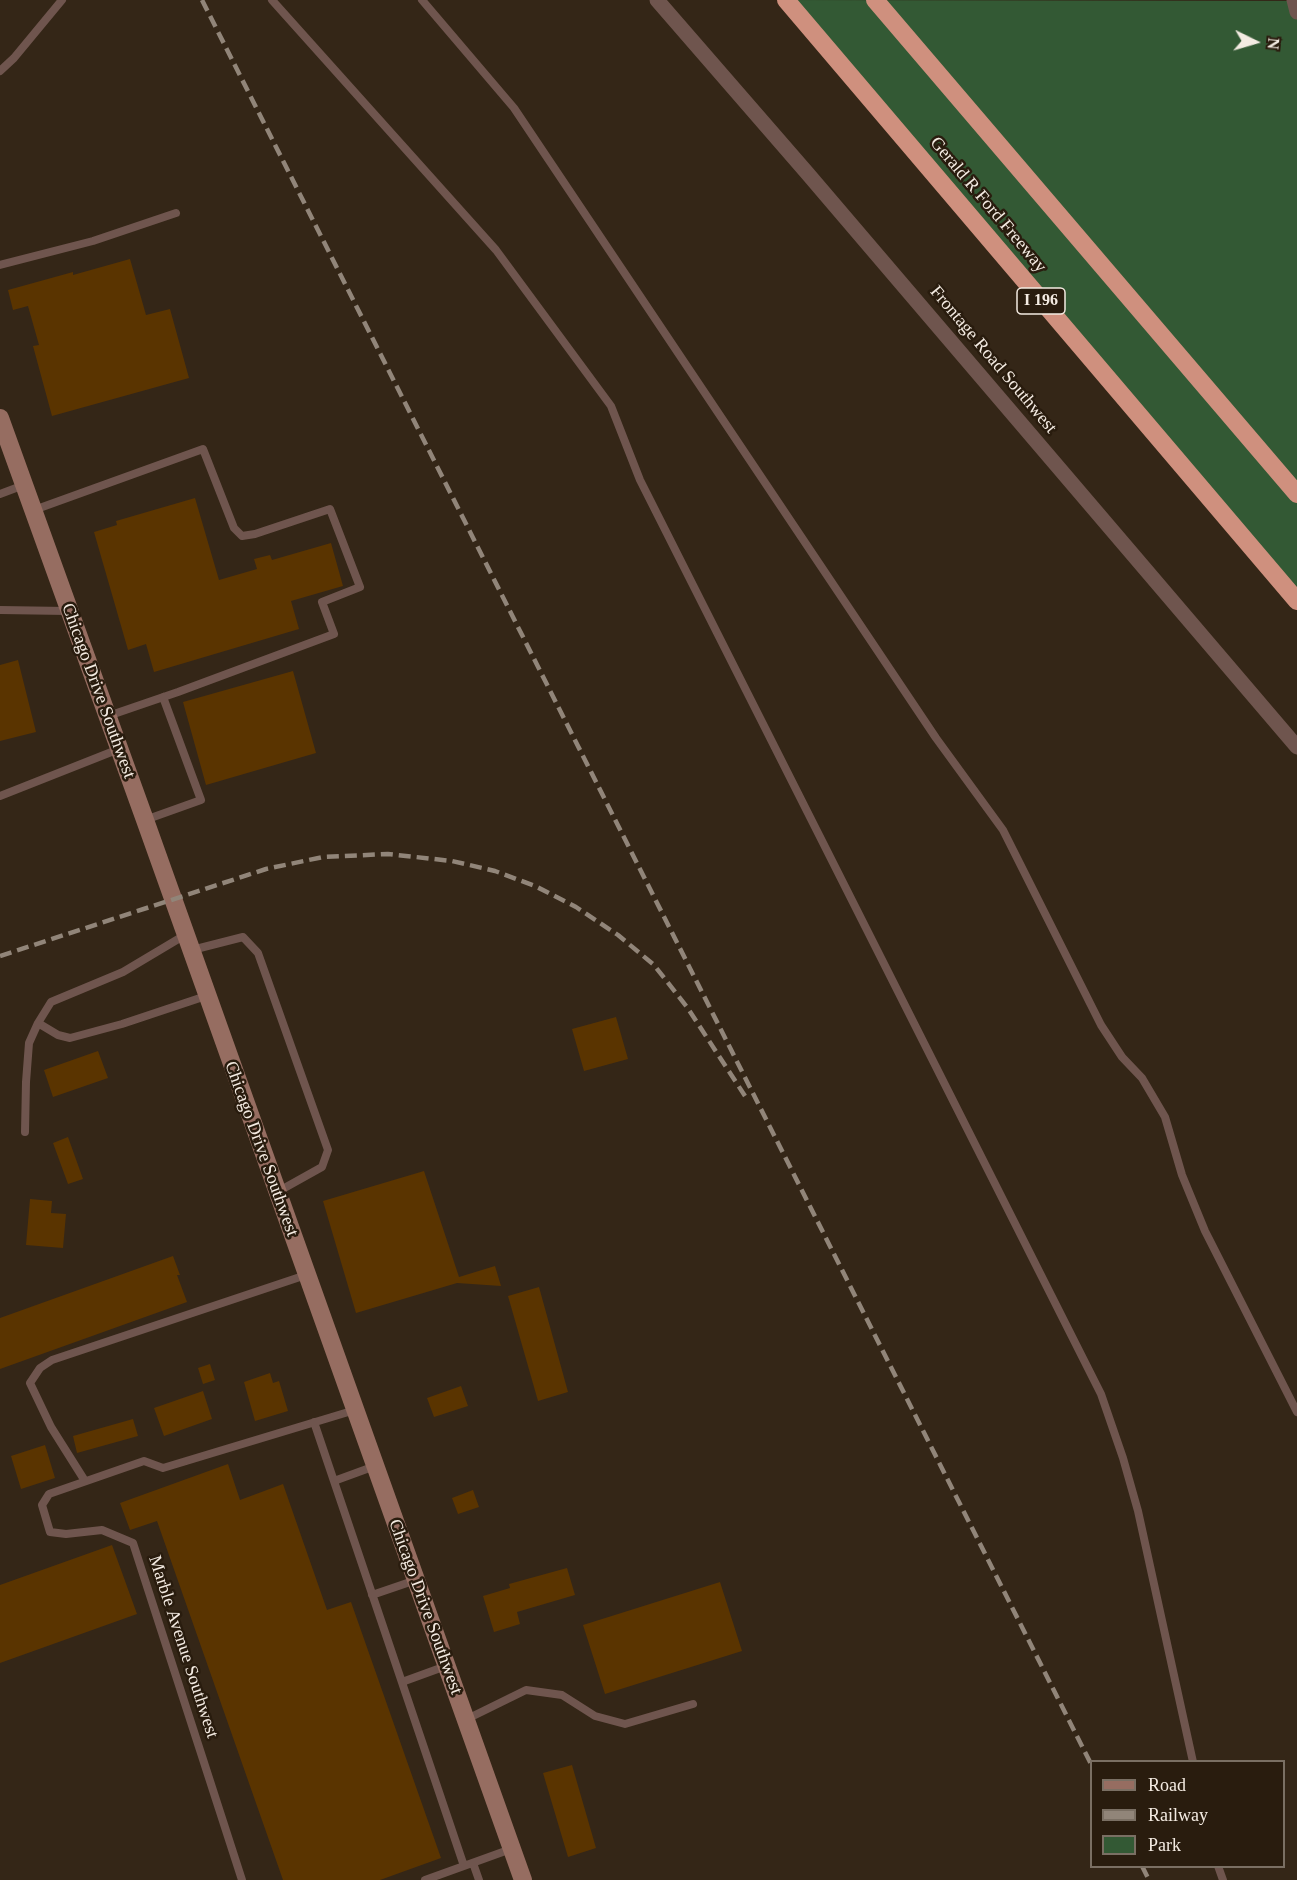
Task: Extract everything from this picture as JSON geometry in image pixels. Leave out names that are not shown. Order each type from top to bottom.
[{"type":"highway","name":"Gerald R Ford Freeway","points":[[786,0],[1297,601]]},
{"type":"highway","points":[[875,0],[1297,494]]},
{"type":"main road","name":"Chicago Drive Southwest","points":[[0,418],[523,1880]]},
{"type":"street","name":"Frontage Road Southwest","points":[[657,0],[1297,747]]},
{"type":"street","points":[[1294,0],[1297,12]]},
{"type":"lane","points":[[0,71],[14,58],[62,0]]},
{"type":"lane","points":[[272,0],[496,250],[611,406],[640,480],[1101,1394],[1138,1511],[1193,1760]]},
{"type":"lane","points":[[422,0],[514,108],[936,738],[1003,830],[1101,1025],[1122,1057],[1142,1078],[1165,1117],[1182,1175],[1205,1231],[1297,1412]]},
{"type":"lane","points":[[0,266],[93,241],[176,213]]},
{"type":"lane","points":[[33,511],[203,449],[234,528],[242,536],[255,534],[330,509],[360,586],[322,602],[334,634],[107,717]]},
{"type":"lane","points":[[0,494],[24,485]]},
{"type":"lane","points":[[0,610],[69,611]]},
{"type":"lane","points":[[145,820],[201,800],[163,698]]},
{"type":"lane","points":[[0,796],[119,749]]},
{"type":"lane","points":[[25,1132],[29,1043],[51,1002],[188,943],[243,937],[258,953],[328,1150],[322,1167],[277,1192]]},
{"type":"lane","points":[[38,1023],[58,1035],[70,1038],[123,1024],[207,996]]},
{"type":"lane","points":[[85,1481],[51,1427],[30,1383],[40,1368],[52,1360],[306,1275]]},
{"type":"lane","name":"Marble Avenue Southwest","points":[[242,1880],[134,1543],[102,1530],[66,1534],[50,1532],[42,1505],[49,1494],[144,1461],[163,1468],[355,1410]]},
{"type":"lane","points":[[314,1422],[464,1866]]},
{"type":"lane","points":[[334,1481],[375,1466]]},
{"type":"lane","points":[[372,1595],[416,1581]]},
{"type":"lane","points":[[402,1682],[446,1666]]},
{"type":"lane","points":[[465,1720],[526,1690],[562,1695],[595,1716],[625,1725],[693,1704]]},
{"type":"lane","points":[[425,1880],[512,1849]]},
{"type":"lane","points":[[473,1863],[479,1880]]},
{"type":"green space","points":[[786,0],[1297,1],[1297,601]]},
{"type":"building","points":[[130,259],[146,315],[170,309],[189,378],[52,416],[33,346],[39,345],[28,306],[13,310],[8,290]]},
{"type":"building","points":[[195,498],[219,580],[257,569],[254,559],[270,555],[272,560],[331,543],[343,586],[291,601],[299,629],[154,672],[146,644],[128,650],[94,532],[117,525],[116,521]]},
{"type":"building","points":[[18,660],[36,732],[0,741],[0,665]]},
{"type":"building","points":[[293,671],[316,753],[206,785],[183,702]]},
{"type":"building","points":[[616,1017],[628,1059],[584,1071],[572,1029]]},
{"type":"building","points":[[98,1051],[108,1078],[53,1097],[44,1070]]},
{"type":"building","points":[[68,1137],[83,1179],[68,1184],[53,1143]]},
{"type":"building","points":[[424,1171],[459,1277],[495,1266],[501,1286],[457,1283],[356,1313],[323,1201]]},
{"type":"building","points":[[30,1199],[52,1201],[51,1213],[66,1214],[63,1248],[26,1245]]},
{"type":"building","points":[[173,1256],[187,1302],[0,1369],[0,1318]]},
{"type":"building","points":[[539,1287],[568,1392],[538,1401],[508,1296]]},
{"type":"building","points":[[210,1364],[215,1380],[203,1384],[198,1368]]},
{"type":"building","points":[[270,1373],[273,1383],[279,1381],[288,1411],[255,1421],[244,1382]]},
{"type":"building","points":[[461,1386],[468,1406],[434,1417],[427,1398]]},
{"type":"building","points":[[203,1391],[212,1419],[164,1436],[154,1408]]},
{"type":"building","points":[[133,1419],[138,1436],[77,1453],[73,1436]]},
{"type":"building","points":[[45,1445],[55,1478],[21,1489],[11,1456]]},
{"type":"building","points":[[228,1464],[240,1500],[283,1484],[327,1610],[351,1602],[441,1858],[380,1880],[283,1880],[157,1521],[130,1530],[120,1503]]},
{"type":"building","points":[[473,1490],[479,1507],[458,1514],[452,1498]]},
{"type":"building","points":[[112,1545],[137,1614],[0,1663],[0,1585]]},
{"type":"building","points":[[567,1568],[575,1595],[517,1612],[520,1624],[494,1632],[483,1596],[510,1588],[509,1584]]},
{"type":"building","points":[[720,1582],[742,1651],[605,1694],[583,1625]]},
{"type":"building","points":[[572,1765],[596,1848],[568,1857],[543,1773]]},
{"type":"railway","points":[[202,0],[1090,1762]]},
{"type":"railway","points":[[0,956],[266,869],[323,857],[388,854],[452,861],[495,871],[535,886],[576,907],[618,935],[654,965],[687,1007],[745,1096]]},
{"type":"railway","points":[[1143,1868],[1149,1880]]}]
